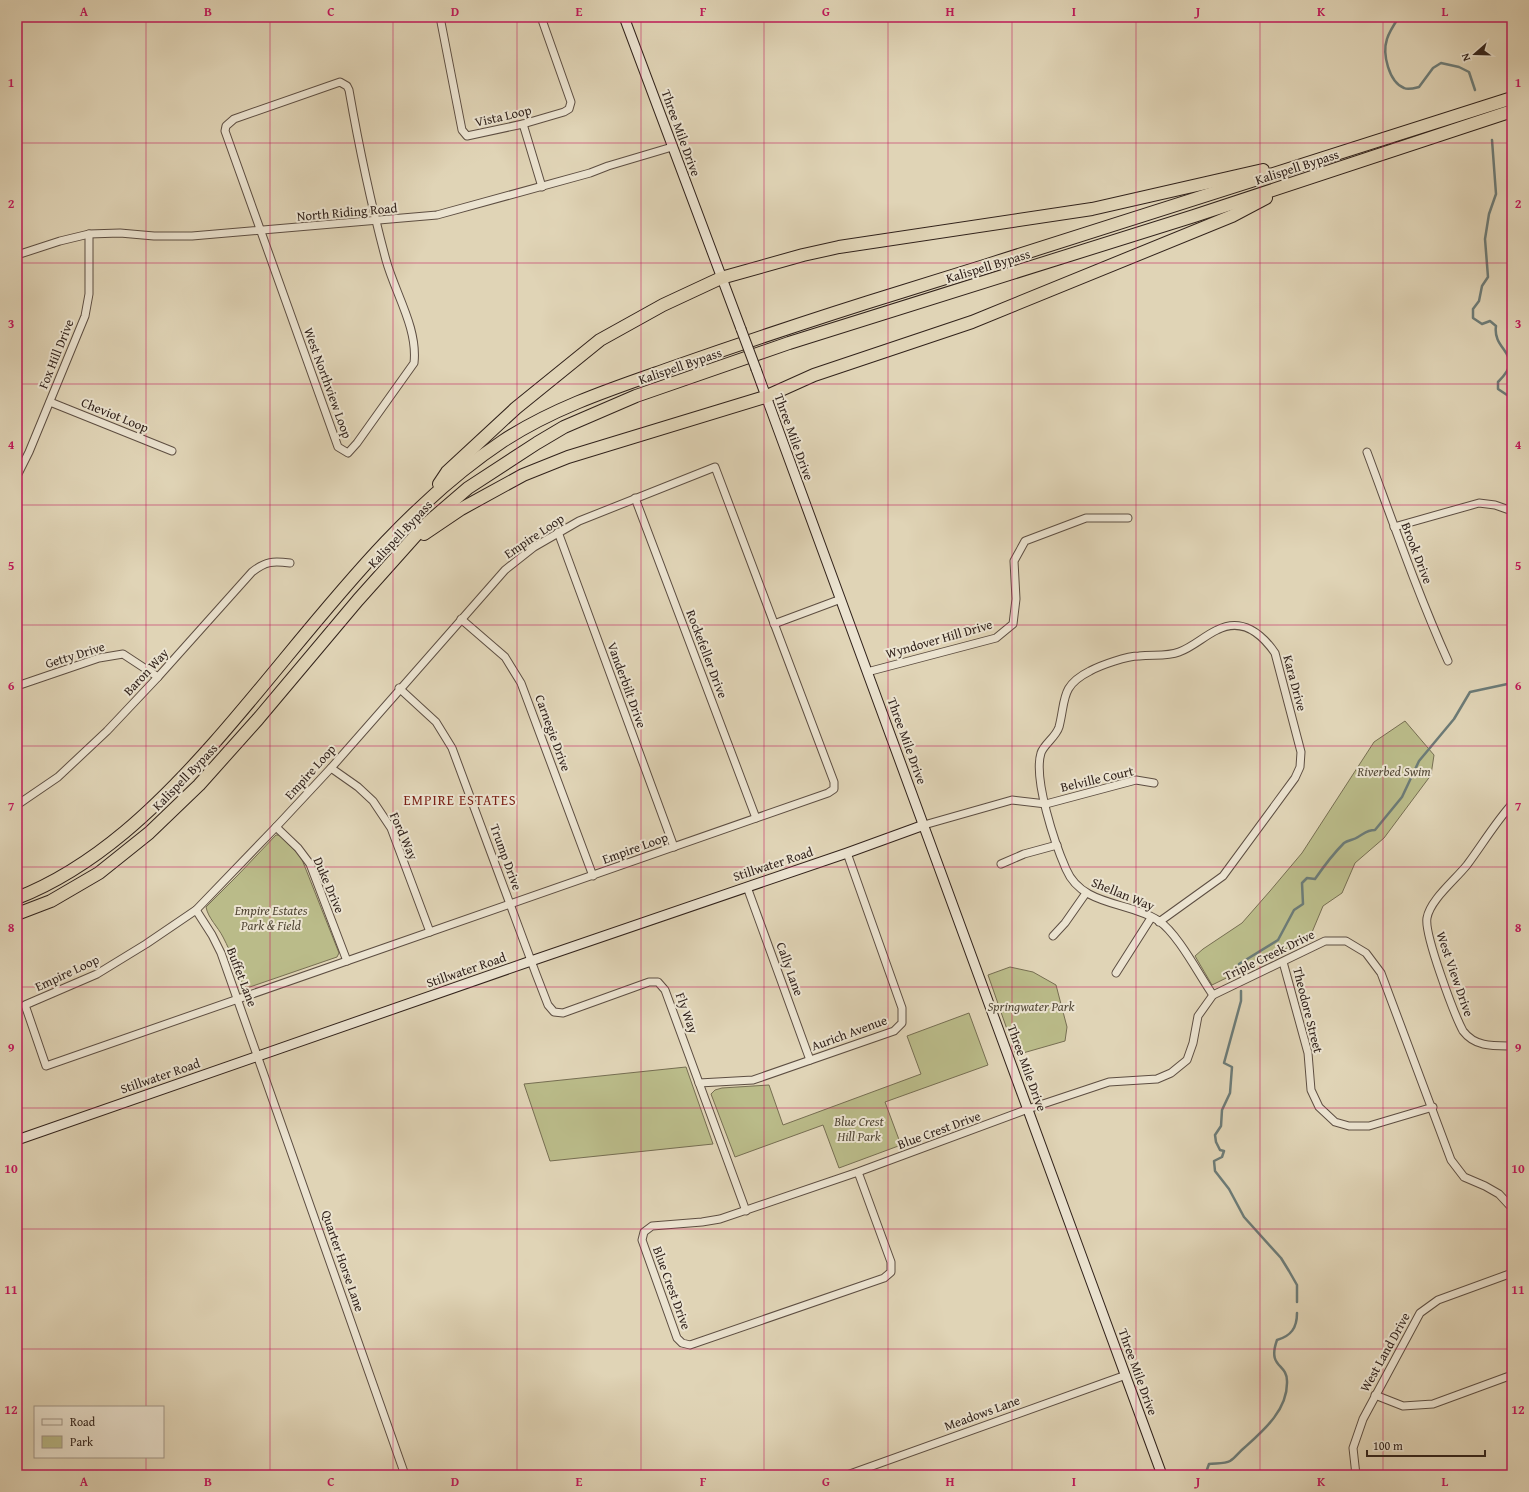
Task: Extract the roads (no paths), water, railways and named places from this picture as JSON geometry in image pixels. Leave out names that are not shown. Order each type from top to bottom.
[{"type":"highway","name":"Kalispell Bypass","points":[[17,898],[41,889],[87,862],[136,823],[185,776],[242,711],[342,591],[410,516],[452,479],[505,440],[553,413],[588,398],[788,327],[1190,202],[1333,154],[1512,98]]},
{"type":"highway","name":"Kalispell Bypass","points":[[17,914],[51,902],[99,873],[155,828],[199,785],[258,719],[358,600],[425,525],[468,488],[512,459],[564,428],[636,396],[789,343],[1301,181],[1512,111]]},
{"type":"highway","points":[[429,498],[447,472],[481,440],[516,408],[600,340],[663,305],[721,278],[803,255],[839,247],[1092,209],[1333,154]]},
{"type":"highway","points":[[406,546],[461,509],[530,473],[568,457],[765,397],[814,375],[994,313],[1232,216],[1301,181]]},
{"type":"main road","name":"Three Mile Drive","points":[[624,17],[868,672],[1162,1475]]},
{"type":"main road","name":"Stillwater Road","points":[[17,1140],[924,825]]},
{"type":"street","name":"Vista Loop","points":[[440,17],[462,130],[467,136],[523,124],[564,112],[569,109],[571,102],[541,17]]},
{"type":"street","points":[[261,231],[226,136],[226,126],[234,119],[340,82],[347,86],[349,90],[356,130],[377,221]]},
{"type":"street","points":[[523,124],[542,187]]},
{"type":"street","name":"North Riding Road","points":[[17,255],[60,241],[89,234],[120,233],[170,236],[261,231],[438,215],[542,187],[672,146]]},
{"type":"street","name":"West Northview Loop","points":[[261,231],[338,447],[348,452],[357,443],[414,362],[415,352],[412,333],[387,262],[377,221]]},
{"type":"street","name":"Fox Hill Drive","points":[[17,476],[79,332],[88,301],[89,234]]},
{"type":"street","name":"Cheviot Loop","points":[[50,402],[172,451]]},
{"type":"street","name":"Brook Drive","points":[[1367,452],[1394,527],[1448,661]]},
{"type":"street","name":"Empire Loop","points":[[716,467],[834,782],[834,789],[511,905],[237,997],[46,1066],[25,1005],[97,974],[146,944],[196,910],[331,768],[399,688],[504,570],[534,547],[558,532],[579,521],[716,467]]},
{"type":"street","name":"Rockefeller Drive","points":[[635,498],[756,818]]},
{"type":"street","points":[[1394,527],[1479,503],[1495,504],[1512,511]]},
{"type":"street","name":"Wyndover Hill Drive","points":[[868,672],[996,638],[1013,624],[1016,599],[1014,561],[1025,542],[1086,518],[1128,518]]},
{"type":"street","name":"Vanderbilt Drive","points":[[558,532],[674,847]]},
{"type":"street","name":"Baron Way","points":[[17,805],[58,777],[108,731],[252,572],[263,564],[274,562],[290,563]]},
{"type":"street","points":[[774,624],[841,599]]},
{"type":"street","name":"Carnegie Drive","points":[[461,618],[505,657],[521,683],[593,876]]},
{"type":"street","name":"Kara Drive","points":[[1046,804],[1039,771],[1041,752],[1058,729],[1065,694],[1074,681],[1091,670],[1137,656],[1161,656],[1179,652],[1219,629],[1236,626],[1250,628],[1266,639],[1275,653],[1301,752],[1300,767],[1295,778],[1224,876],[1159,922]]},
{"type":"street","name":"Getty Drive","points":[[17,686],[99,658],[123,654],[158,677]]},
{"type":"street","name":"Trump Drive","points":[[399,688],[436,722],[452,748],[531,961]]},
{"type":"street","name":"Ford Way","points":[[331,768],[358,787],[373,801],[390,828],[430,932]]},
{"type":"street","name":"Belville Court","points":[[1046,804],[1136,780],[1154,783]]},
{"type":"street","points":[[924,825],[1012,800],[1046,804]]},
{"type":"street","name":"Shellan Way","points":[[1046,804],[1057,845],[1066,870],[1075,884],[1086,893],[1159,922],[1171,933],[1213,995]]},
{"type":"street","name":"West View Drive","points":[[1512,804],[1467,865],[1433,903],[1428,914],[1426,925],[1433,950],[1463,1031],[1472,1040],[1479,1043],[1512,1046]]},
{"type":"street","name":"Duke Drive","points":[[276,827],[298,848],[310,864],[347,961]]},
{"type":"street","points":[[1001,864],[1024,854],[1057,845]]},
{"type":"street","name":"Aurich Avenue","points":[[699,1083],[754,1080],[894,1031],[902,1022],[902,1008],[847,853]]},
{"type":"street","name":"Cally Lane","points":[[747,887],[810,1060]]},
{"type":"street","points":[[1053,936],[1065,923],[1086,893]]},
{"type":"street","name":"Buffet Lane","points":[[196,910],[218,947],[259,1056]]},
{"type":"street","points":[[1116,973],[1151,918]]},
{"type":"street","name":"Triple Creek Drive","points":[[1028,1109],[1109,1082],[1157,1079],[1171,1073],[1187,1060],[1193,1043],[1198,1016],[1213,995],[1325,941],[1346,941],[1366,953],[1381,973],[1433,1107],[1451,1160],[1464,1177],[1499,1194],[1512,1208]]},
{"type":"street","name":"Fly Way","points":[[531,961],[548,1005],[554,1012],[563,1013],[649,982],[658,982],[665,990],[746,1211]]},
{"type":"street","name":"Theodore Street","points":[[1283,962],[1308,1053],[1311,1090],[1319,1107],[1334,1122],[1349,1126],[1369,1126],[1433,1107]]},
{"type":"street","name":"Quarter Horse Lane","points":[[259,1056],[405,1475]]},
{"type":"street","name":"Blue Crest Drive","points":[[858,1172],[891,1262],[891,1272],[884,1278],[690,1345],[682,1343],[677,1338],[642,1240],[644,1232],[652,1226],[702,1222],[746,1211],[858,1172],[1028,1109]]},
{"type":"street","name":"West Land Drive","points":[[1356,1475],[1353,1448],[1363,1419],[1420,1313],[1438,1300],[1512,1273]]},
{"type":"street","name":"Meadows Lane","points":[[847,1475],[1126,1375]]},
{"type":"street","points":[[1375,1395],[1403,1406],[1433,1404],[1512,1375]]},
{"type":"waterway","points":[[1399,17],[1388,36],[1385,52],[1388,67],[1394,80],[1399,85],[1407,89],[1419,87],[1433,68],[1441,63],[1459,67],[1469,72],[1475,90]]},
{"type":"waterway","points":[[1492,140],[1496,194],[1489,214],[1485,239],[1488,277],[1482,286],[1479,301],[1473,309],[1473,318],[1482,324],[1490,321],[1496,326],[1496,335],[1509,359],[1509,365],[1506,373],[1498,382],[1498,389],[1512,400]]},
{"type":"waterway","points":[[1239,964],[1278,940],[1294,910],[1303,904],[1302,883],[1307,878],[1315,879],[1336,851],[1344,843],[1368,831],[1375,830],[1402,797],[1419,761],[1454,719],[1470,692],[1512,683]]},
{"type":"waterway","points":[[1241,991],[1241,1001],[1224,1063],[1232,1067],[1230,1093],[1222,1110],[1221,1126],[1215,1135],[1216,1142],[1220,1150],[1224,1151],[1222,1157],[1214,1161],[1215,1171],[1229,1189],[1244,1217],[1281,1258],[1297,1285],[1297,1302]]},
{"type":"waterway","points":[[1205,1475],[1209,1464],[1225,1463],[1234,1458],[1266,1427],[1279,1410],[1286,1392],[1287,1381],[1284,1371],[1274,1356],[1275,1349],[1277,1340],[1286,1336],[1292,1331],[1296,1323],[1297,1313]]},
{"type":"district","name":"EMPIRE ESTATES","points":[[460,800]]},
{"type":"park label","name":"Riverbed Swim","points":[[1394,771]]},
{"type":"park label","name":"Empire Estates Park & Field","points":[[271,918]]},
{"type":"park label","name":"Springwater Park","points":[[1031,1006]]},
{"type":"park label","name":"Blue Crest Hill Park","points":[[859,1128]]}]
